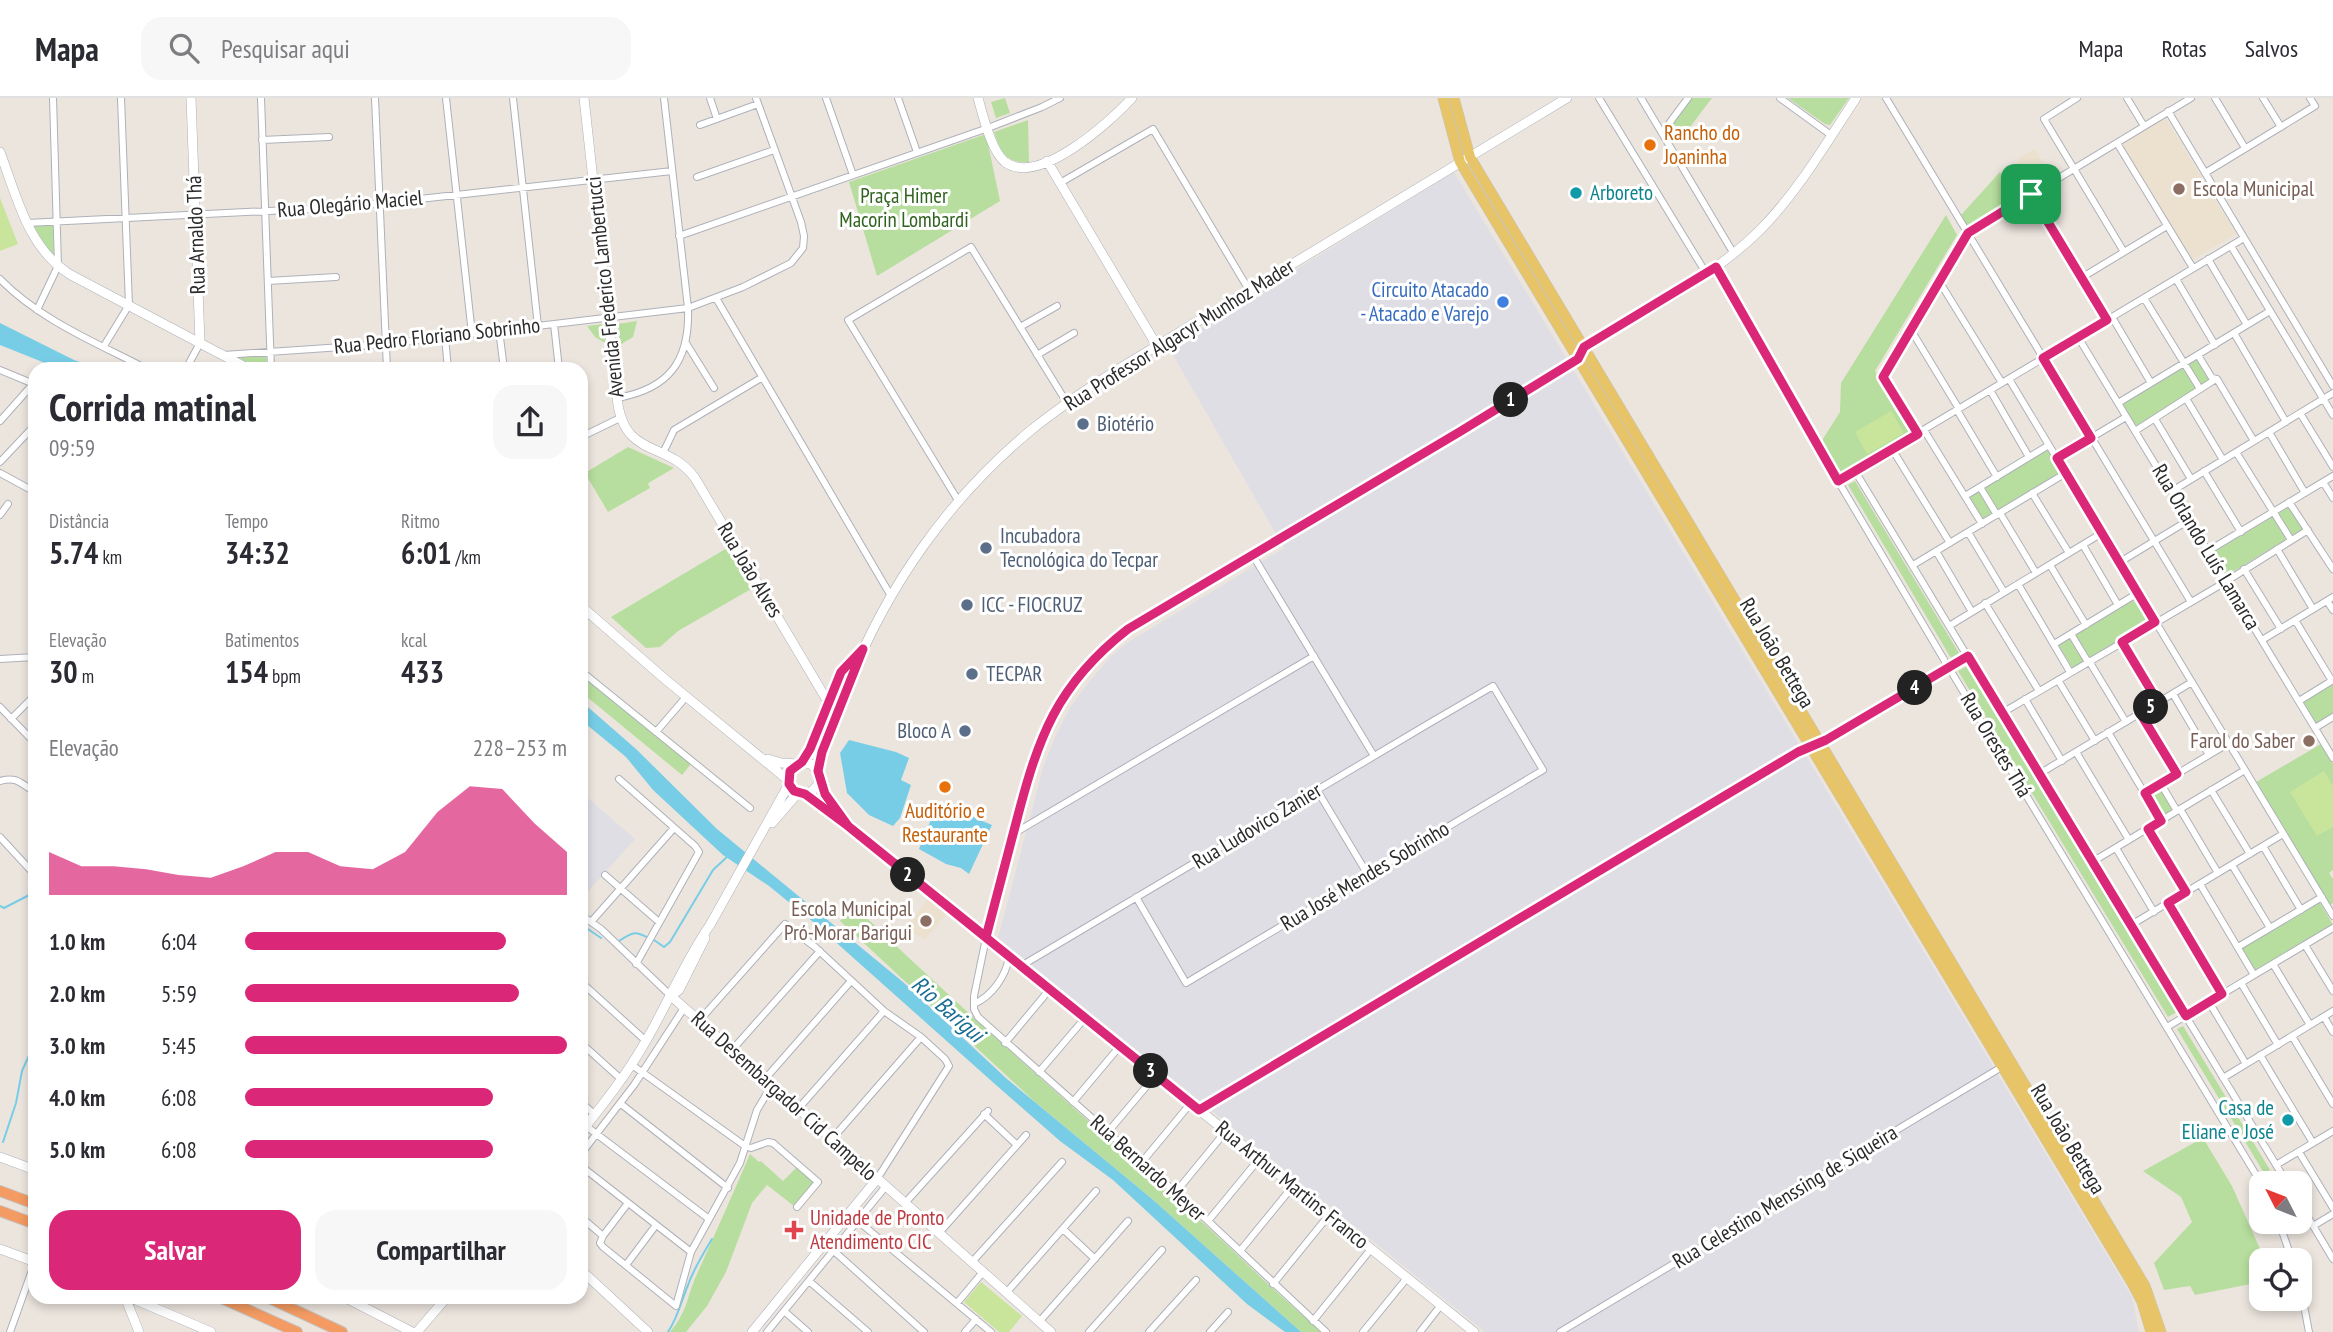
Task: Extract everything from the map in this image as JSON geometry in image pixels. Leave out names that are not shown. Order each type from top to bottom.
[{"type":"highway","points":[[0,1191],[28,1201]]},
{"type":"highway","points":[[0,1211],[28,1221]]},
{"type":"highway","points":[[235,1304],[297,1332]]},
{"type":"highway","points":[[283,1304],[342,1332]]},
{"type":"main road","name":"Rua João Bettega","points":[[1443,98],[1460,162],[1578,359],[1697,547],[2007,1064],[2145,1286],[2161,1332]]},
{"type":"main road","name":"Rua João Bettega","points":[[1454,98],[1470,156],[1584,347],[1690,536]]},
{"type":"main road","name":"Rua João Bettega","points":[[2007,1064],[2132,1283],[2142,1302],[2151,1332]]},
{"type":"street","points":[[37,310],[58,266],[53,98]]},
{"type":"street","points":[[104,346],[129,305],[121,98]]},
{"type":"street","name":"Rua Arnaldo Thá","points":[[191,98],[200,343]]},
{"type":"street","points":[[261,98],[271,362]]},
{"type":"street","points":[[375,98],[387,362]]},
{"type":"street","points":[[446,98],[472,334]]},
{"type":"street","points":[[513,98],[538,326]]},
{"type":"street","name":"Avenida Frederico Lambertucci","points":[[584,98],[620,418],[634,439],[663,453]]},
{"type":"street","points":[[617,398],[647,390],[663,380],[674,368],[686,343],[688,308],[664,98]]},
{"type":"street","points":[[710,98],[718,119]]},
{"type":"street","points":[[826,98],[853,175]]},
{"type":"street","points":[[898,98],[917,152]]},
{"type":"street","points":[[978,98],[996,150],[1005,162],[1021,167],[1065,154],[1092,137],[1132,98]]},
{"type":"street","points":[[680,236],[988,128],[1060,98]]},
{"type":"street","name":"Rua Professor Algacyr Munhoz Mader","points":[[819,775],[834,721],[863,649],[891,596],[919,551],[959,502],[1016,443],[1067,403],[1157,346],[1567,98]]},
{"type":"street","points":[[1598,98],[1706,273]]},
{"type":"street","points":[[1641,98],[1734,254]]},
{"type":"street","points":[[1662,133],[1688,98]]},
{"type":"street","points":[[1780,98],[1831,135]]},
{"type":"street","points":[[974,1004],[986,937],[1040,740],[1056,709],[1081,672],[1100,652],[1128,629],[1578,359],[1584,347],[1734,254],[1781,206],[1856,98]]},
{"type":"street","points":[[1886,98],[2191,602]]},
{"type":"street","points":[[2077,98],[2043,119],[2124,252]]},
{"type":"street","points":[[2127,98],[2144,126]]},
{"type":"street","points":[[1982,524],[1883,377],[1968,233],[2191,98]]},
{"type":"street","points":[[2215,98],[2245,148]]},
{"type":"street","points":[[2263,98],[2281,127]]},
{"type":"street","points":[[2205,173],[2315,106],[2311,98]]},
{"type":"street","points":[[700,125],[757,101]]},
{"type":"street","name":"Rua Pedro Floriano Sobrinho","points":[[223,355],[386,344],[688,308],[783,268],[797,258],[803,248],[804,236],[757,101]]},
{"type":"street","points":[[2168,111],[2333,386]]},
{"type":"street","points":[[1060,183],[1153,129],[1249,290]]},
{"type":"street","points":[[262,140],[330,137]]},
{"type":"street","points":[[2117,143],[2193,268]]},
{"type":"street","points":[[697,177],[774,150]]},
{"type":"street","points":[[0,152],[27,223],[43,251],[58,266],[236,362]]},
{"type":"street","points":[[1047,161],[1157,346]]},
{"type":"street","name":"Rua Olegário Maciel","points":[[27,223],[380,203],[672,171]]},
{"type":"street","points":[[2031,194],[2081,278],[2151,383]]},
{"type":"street","points":[[2081,278],[2167,226]]},
{"type":"street","points":[[1838,481],[2244,237]]},
{"type":"street","points":[[2231,246],[2333,415]]},
{"type":"street","points":[[959,502],[848,320],[971,247],[1067,403]]},
{"type":"street","points":[[2208,260],[2247,325]]},
{"type":"street","name":"Rua Orestes Thá","points":[[1716,267],[1838,481],[2254,1171]]},
{"type":"street","points":[[268,281],[336,277]]},
{"type":"street","points":[[0,279],[37,310],[135,362]]},
{"type":"street","points":[[2176,279],[2215,345]]},
{"type":"street","points":[[1939,281],[2049,445],[2333,916]]},
{"type":"street","points":[[716,298],[891,596]]},
{"type":"street","points":[[2144,298],[2200,389]]},
{"type":"street","points":[[1020,327],[1057,306]]},
{"type":"street","points":[[2118,403],[2270,311]]},
{"type":"street","points":[[554,324],[558,362]]},
{"type":"street","points":[[499,330],[502,362]]},
{"type":"street","points":[[1911,330],[1997,477]]},
{"type":"street","points":[[1037,355],[1074,333]]},
{"type":"street","points":[[2234,333],[2286,422]]},
{"type":"street","points":[[445,337],[448,362]]},
{"type":"street","name":"Rua Orlando Luís Lamarca","points":[[2078,337],[2333,758]]},
{"type":"street","points":[[190,362],[200,343]]},
{"type":"street","points":[[686,343],[714,388]]},
{"type":"street","points":[[2198,355],[2212,377],[2217,379],[2254,441]]},
{"type":"street","points":[[0,379],[3,372],[28,382]]},
{"type":"street","points":[[663,453],[674,430],[761,378]]},
{"type":"street","points":[[2135,431],[2217,379]]},
{"type":"street","points":[[1990,390],[2029,457]]},
{"type":"street","points":[[0,421],[28,391]]},
{"type":"street","points":[[2172,491],[2333,393]]},
{"type":"street","points":[[2187,400],[2223,460]]},
{"type":"street","points":[[2300,413],[2333,467]]},
{"type":"street","points":[[2057,458],[2126,416]]},
{"type":"street","points":[[588,434],[620,418]]},
{"type":"street","points":[[2155,419],[2191,479]]},
{"type":"street","points":[[0,462],[28,432]]},
{"type":"street","points":[[2269,432],[2305,493]]},
{"type":"street","points":[[1965,496],[2049,445]]},
{"type":"street","points":[[1892,449],[1950,543]]},
{"type":"street","points":[[2236,452],[2291,540]]},
{"type":"street","name":"Rua João Alves","points":[[663,453],[685,467],[695,478],[828,702],[834,721]]},
{"type":"street","points":[[1855,471],[2280,1171]]},
{"type":"street","points":[[2204,471],[2241,532]]},
{"type":"street","points":[[0,473],[28,488]]},
{"type":"street","points":[[1913,565],[2066,473]]},
{"type":"street","points":[[2208,551],[2333,476]]},
{"type":"street","points":[[2323,482],[2333,498]]},
{"type":"street","points":[[1980,487],[2036,573]]},
{"type":"street","points":[[2032,493],[2069,553]]},
{"type":"street","points":[[2290,502],[2333,569]]},
{"type":"street","points":[[0,515],[8,504]]},
{"type":"street","points":[[2120,562],[2189,520]]},
{"type":"street","points":[[2002,713],[2308,530]]},
{"type":"street","points":[[1968,532],[2004,593]]},
{"type":"street","points":[[1949,626],[2102,533]]},
{"type":"street","points":[[2082,545],[2118,605]]},
{"type":"street","points":[[2277,549],[2314,609]]},
{"type":"street","points":[[1936,551],[1972,612]]},
{"type":"street","points":[[1252,554],[1374,756]]},
{"type":"street","points":[[2050,565],[2085,625]]},
{"type":"street","points":[[2244,569],[2281,629]]},
{"type":"street","points":[[2018,584],[2070,672]]},
{"type":"street","points":[[2054,644],[2138,593]]},
{"type":"street","points":[[2262,640],[2330,599],[2333,610]]},
{"type":"street","points":[[1986,603],[2039,691]]},
{"type":"street","points":[[589,613],[760,755],[802,794]]},
{"type":"street","points":[[2295,620],[2332,681],[2299,701]]},
{"type":"street","points":[[2071,634],[2126,722]]},
{"type":"street","points":[[2122,642],[2158,702]]},
{"type":"street","name":"Rua Professor Algacyr Munhoz Mader","points":[[799,763],[810,749],[841,672],[863,649]]},
{"type":"street","points":[[1013,834],[1314,656]]},
{"type":"street","points":[[1199,1110],[1968,656]]},
{"type":"street","points":[[0,659],[28,657]]},
{"type":"street","points":[[588,677],[750,808]]},
{"type":"street","points":[[2058,680],[2095,741]]},
{"type":"street","points":[[2039,774],[2192,682]]},
{"type":"street","name":"Rua Ludovico Zanier","points":[[1021,965],[1493,686],[1543,769]]},
{"type":"street","points":[[2173,694],[2209,755]]},
{"type":"street","points":[[656,732],[686,696]]},
{"type":"street","points":[[2025,699],[2062,761]]},
{"type":"street","points":[[11,719],[28,702]]},
{"type":"street","points":[[0,707],[28,736]]},
{"type":"street","points":[[2140,713],[2177,774]]},
{"type":"street","points":[[2315,728],[2333,717]]},
{"type":"street","points":[[2108,732],[2161,821]]},
{"type":"street","points":[[2145,793],[2229,743]]},
{"type":"street","points":[[2076,752],[2129,840]]},
{"type":"street","points":[[760,755],[781,763],[811,764],[819,775],[817,788],[802,794],[761,835]]},
{"type":"street","points":[[588,1123],[622,1080],[671,996],[679,990],[702,947],[710,925],[788,782],[790,771],[799,763]]},
{"type":"street","name":"Rua José Mendes Sobrinho","points":[[1136,897],[1186,984],[1543,769]]},
{"type":"street","points":[[2092,862],[2245,770]]},
{"type":"street","name":"Rua Arthur Martins Franco","points":[[819,775],[830,802],[848,826]]},
{"type":"street","points":[[0,781],[14,779],[28,788]]},
{"type":"street","points":[[619,779],[697,849],[699,855],[636,964]]},
{"type":"street","points":[[2161,784],[2218,873]]},
{"type":"street","points":[[1317,790],[1367,875]]},
{"type":"street","points":[[2211,790],[2250,854]]},
{"type":"street","name":"Rua Arthur Martins Franco","points":[[802,794],[848,826],[1474,1332]]},
{"type":"street","points":[[592,922],[674,828]]},
{"type":"street","points":[[2148,829],[2186,892]]},
{"type":"street","points":[[2131,925],[2283,834]]},
{"type":"street","points":[[0,837],[28,867]]},
{"type":"street","points":[[2263,846],[2301,910]]},
{"type":"street","points":[[2116,848],[2154,912]]},
{"type":"street","points":[[2232,865],[2270,928]]},
{"type":"street","points":[[605,875],[659,922]]},
{"type":"street","points":[[2200,884],[2254,975]]},
{"type":"street","points":[[2238,947],[2322,897]]},
{"type":"street","points":[[2168,903],[2222,994]]},
{"type":"street","name":"Rua Desembargador Cid Campelo","points":[[588,920],[1051,1332]]},
{"type":"street","points":[[699,1021],[785,923],[820,951],[884,1011],[921,1037],[949,1066],[877,1179],[752,1332]]},
{"type":"street","points":[[2167,1027],[2333,928]]},
{"type":"street","points":[[2305,945],[2333,991]]},
{"type":"street","points":[[732,1050],[820,951]]},
{"type":"street","points":[[974,1004],[985,998],[1004,974],[1009,957]]},
{"type":"street","points":[[2273,964],[2310,1025]]},
{"type":"street","points":[[628,1203],[603,1236],[601,1245],[676,1306],[691,1252],[740,1163],[768,1082],[851,981]]},
{"type":"street","points":[[2241,983],[2278,1045]]},
{"type":"street","points":[[588,988],[646,1041]]},
{"type":"street","points":[[1005,1043],[1050,989]]},
{"type":"street","points":[[2209,1002],[2246,1064]]},
{"type":"street","name":"Rua Bernardo Meyer","points":[[974,1004],[978,1017],[1005,1043],[1176,1192],[1326,1332]]},
{"type":"street","points":[[588,1145],[643,1073],[684,1008]]},
{"type":"street","points":[[798,1109],[884,1011]]},
{"type":"street","points":[[2223,1077],[2333,1011]]},
{"type":"street","points":[[1039,1072],[1085,1017]]},
{"type":"street","points":[[2324,1017],[2333,1032]]},
{"type":"street","points":[[2292,1036],[2330,1094],[2333,1104]]},
{"type":"street","points":[[832,1139],[921,1037]]},
{"type":"street","points":[[1073,1102],[1120,1046]]},
{"type":"street","points":[[588,1048],[622,1080]]},
{"type":"street","points":[[2260,1055],[2313,1143]]},
{"type":"street","name":"Rua Celestino Menssing de Siqueira","points":[[1560,1332],[2007,1064]]},
{"type":"street","points":[[632,1065],[744,1146],[755,1147],[771,1142],[818,1182],[797,1207]]},
{"type":"street","points":[[1108,1132],[1156,1075]]},
{"type":"street","points":[[1142,1162],[1191,1103]]},
{"type":"street","points":[[621,1104],[728,1188]]},
{"type":"street","points":[[588,1108],[595,1115]]},
{"type":"street","points":[[905,1203],[986,1112],[1017,1145]]},
{"type":"street","points":[[588,1131],[597,1134],[709,1219]]},
{"type":"street","points":[[1176,1192],[1226,1131]]},
{"type":"street","points":[[2276,1165],[2332,1133]]},
{"type":"street","points":[[939,1233],[1026,1135]]},
{"type":"street","points":[[2299,1152],[2333,1208]]},
{"type":"street","points":[[0,1157],[28,1167]]},
{"type":"street","points":[[1208,1221],[1259,1158]]},
{"type":"street","points":[[972,1262],[1062,1162]]},
{"type":"street","points":[[588,1172],[691,1252]]},
{"type":"street","points":[[767,1332],[886,1186]]},
{"type":"street","points":[[1240,1251],[1293,1186]]},
{"type":"street","points":[[1006,1293],[1097,1191]]},
{"type":"street","points":[[2333,1214],[2313,1226],[2333,1259]]},
{"type":"street","points":[[1273,1284],[1329,1215]]},
{"type":"street","points":[[858,1221],[991,1332]]},
{"type":"street","points":[[1039,1322],[1128,1221]]},
{"type":"street","points":[[588,1223],[603,1236]]},
{"type":"street","points":[[626,1265],[656,1225]]},
{"type":"street","points":[[1063,1229],[1095,1259]]},
{"type":"street","points":[[825,1243],[924,1332]]},
{"type":"street","points":[[0,1249],[28,1259]]},
{"type":"street","points":[[1313,1321],[1371,1249]]},
{"type":"street","points":[[1089,1332],[1162,1250]]},
{"type":"street","points":[[957,1303],[983,1272]]},
{"type":"street","points":[[588,1276],[648,1332]]},
{"type":"street","points":[[1363,1332],[1406,1278]]},
{"type":"street","points":[[1149,1332],[1196,1280]]},
{"type":"street","points":[[809,1281],[868,1332]]},
{"type":"street","points":[[10,1332],[28,1282]]},
{"type":"street","points":[[129,1304],[139,1332]]},
{"type":"street","points":[[144,1304],[211,1332]]},
{"type":"street","points":[[358,1304],[412,1332]]},
{"type":"street","points":[[417,1332],[441,1304]]},
{"type":"street","points":[[1420,1332],[1441,1305]]},
{"type":"street","points":[[784,1311],[808,1332]]},
{"type":"street","points":[[2305,1311],[2309,1332]]},
{"type":"street","points":[[1210,1332],[1228,1312]]},
{"type":"street","points":[[965,1332],[976,1319]]},
{"type":"shaded area","name":"Escola Municipal","points":[[2166,118],[2236,234],[2192,260],[2122,145]]},
{"type":"shaded area","points":[[2035,149],[2049,173],[2019,190],[2011,177],[2020,157]]},
{"type":"shaded area","points":[[1454,172],[2132,1297],[2139,1332],[1485,1332],[998,938],[1044,764],[1071,706],[1111,656],[1127,643],[1284,548],[1169,348]]},
{"type":"shaded area","points":[[588,798],[635,839],[588,891]]},
{"type":"shaded area","name":"Escola Municipal Pró-Morar Barigui","points":[[930,897],[948,912],[925,939],[904,929]]},
{"type":"green space","points":[[1005,98],[1010,113],[996,118],[991,102]]},
{"type":"green space","points":[[1692,98],[1712,98],[1678,143],[1669,129]]},
{"type":"green space","points":[[1788,98],[1849,98],[1830,125]]},
{"type":"green space","points":[[1028,120],[1029,162],[1015,161],[1005,155],[994,132]]},
{"type":"green space","name":"Praça Himer Macorin Lombardi","points":[[986,134],[1000,201],[877,276],[849,182]]},
{"type":"green space","points":[[2000,172],[2015,198],[1968,227],[1961,215]]},
{"type":"green space","points":[[0,198],[18,244],[0,251]]},
{"type":"green space","points":[[1946,215],[1957,235],[1875,371],[1911,431],[1841,474],[1821,442],[1840,412],[1841,383]]},
{"type":"green space","points":[[53,225],[54,259],[33,226]]},
{"type":"green space","points":[[637,321],[633,337],[620,345],[618,324]]},
{"type":"green space","points":[[603,324],[605,343],[595,337],[587,326]]},
{"type":"green space","points":[[266,356],[266,362],[246,362],[237,357]]},
{"type":"green space","points":[[2198,358],[2211,380],[2136,428],[2122,404]]},
{"type":"green space","points":[[1891,411],[1904,433],[1867,454],[1855,432]]},
{"type":"green space","points":[[628,447],[674,468],[650,482],[650,488],[608,512],[588,478],[588,471]]},
{"type":"green space","points":[[2048,449],[2061,472],[1983,519],[1969,497]]},
{"type":"green space","points":[[1855,481],[1959,653],[1951,658],[1848,485]]},
{"type":"green space","points":[[2289,507],[2303,529],[2226,576],[2212,553]]},
{"type":"green space","points":[[727,548],[751,589],[678,631],[660,647],[646,648],[611,617]]},
{"type":"green space","points":[[2136,597],[2151,622],[2073,669],[2058,644]]},
{"type":"green space","points":[[1967,666],[2177,1012],[2168,1017],[1958,671]]},
{"type":"green space","points":[[588,680],[691,764],[682,775],[588,698]]},
{"type":"green space","points":[[2333,683],[2333,715],[2316,725],[2302,701]]},
{"type":"green space","points":[[2321,744],[2333,764],[2333,870],[2329,873],[2333,879],[2333,903],[2330,905],[2256,782]]},
{"type":"green space","points":[[2324,771],[2333,786],[2333,827],[2317,836],[2290,792]]},
{"type":"green space","points":[[2159,787],[2173,811],[2163,817],[2149,794]]},
{"type":"green space","points":[[2319,901],[2333,925],[2255,972],[2241,948]]},
{"type":"green space","points":[[853,905],[1322,1332],[1301,1332],[1151,1198],[1035,1102],[840,921]]},
{"type":"green space","points":[[2183,1026],[2270,1170],[2263,1171],[2177,1029]]},
{"type":"green space","points":[[2203,1138],[2232,1186],[2249,1224],[2249,1234],[2253,1234],[2260,1248],[2249,1248],[2249,1284],[2195,1295],[2190,1286],[2164,1290],[2154,1263],[2192,1222],[2181,1197],[2143,1171]]},
{"type":"green space","points":[[750,1154],[783,1181],[797,1167],[814,1183],[794,1206],[767,1185],[752,1203],[726,1272],[707,1306],[686,1332],[670,1332],[684,1310]]},
{"type":"green space","points":[[981,1282],[1022,1316],[1009,1332],[999,1332],[964,1302]]},
{"type":"water","points":[[0,323],[80,362],[42,362],[0,345]]},
{"type":"water","points":[[588,707],[636,749],[717,829],[903,982],[1007,1079],[1151,1198],[1301,1332],[1285,1332],[1247,1304],[1113,1180],[1060,1141],[812,921],[769,886],[723,855],[653,790],[626,757],[588,726]]},
{"type":"water","points":[[849,740],[909,758],[901,780],[911,785],[900,818],[893,826],[869,815],[847,793],[840,753]]},
{"type":"water","points":[[938,802],[992,825],[969,874],[919,849]]},
{"type":"waterway","points":[[654,940],[664,947],[670,942],[713,870],[728,856]]},
{"type":"waterway","points":[[0,906],[4,908],[28,896]]},
{"type":"waterway","points":[[588,929],[601,938]]},
{"type":"waterway","points":[[619,941],[633,934],[648,938]]},
{"type":"waterway","points":[[3,1142],[28,1058]]},
{"type":"waterway","points":[[668,1332],[693,1273],[712,1239]]},
{"type":"place","name":"Rancho do Joaninha","points":[[1650,145]]},
{"type":"place","name":"Escola Municipal","points":[[2179,189]]},
{"type":"place","name":"Arboreto","points":[[1576,193]]},
{"type":"place","name":"Circuito Atacado - Atacado e Varejo","points":[[1503,302]]},
{"type":"place","name":"Biotério","points":[[1083,424]]},
{"type":"place","name":"Incubadora Tecnológica do Tecpar","points":[[986,548]]},
{"type":"place","name":"ICC - FIOCRUZ","points":[[967,605]]},
{"type":"place","name":"TECPAR","points":[[972,674]]},
{"type":"place","name":"Bloco A","points":[[965,731]]},
{"type":"place","name":"Farol do Saber","points":[[2309,741]]},
{"type":"place","name":"Auditório e Restaurante","points":[[945,787]]},
{"type":"place","name":"Escola Municipal Pró-Morar Barigui","points":[[926,921]]},
{"type":"place","name":"Casa de Eliane e José","points":[[2288,1120]]},
{"type":"place","name":"Unidade de Pronto Atendimento CIC","points":[[794,1230]]},
{"type":"route","points":[[2031,194],[1968,233],[1883,377],[1918,434],[1838,481],[1716,267],[1584,347],[1578,359],[1128,629],[1100,652],[1072,683],[1040,740],[986,937],[848,826],[825,794],[818,771],[822,752],[863,649],[841,672],[810,749],[802,762],[793,767],[788,775],[789,784],[794,791],[805,794],[848,826],[1199,1110],[1798,752],[1810,745],[1821,743],[1968,656],[2186,1016],[2222,994],[2168,903],[2186,892],[2148,829],[2161,821],[2145,793],[2177,774],[2140,713],[2158,702],[2122,642],[2155,622],[2057,458],[2091,438],[2043,358],[2107,320],[2031,194]]},
{"type":"water label","name":"Rio Barigui","points":[[948,1009]]}]
